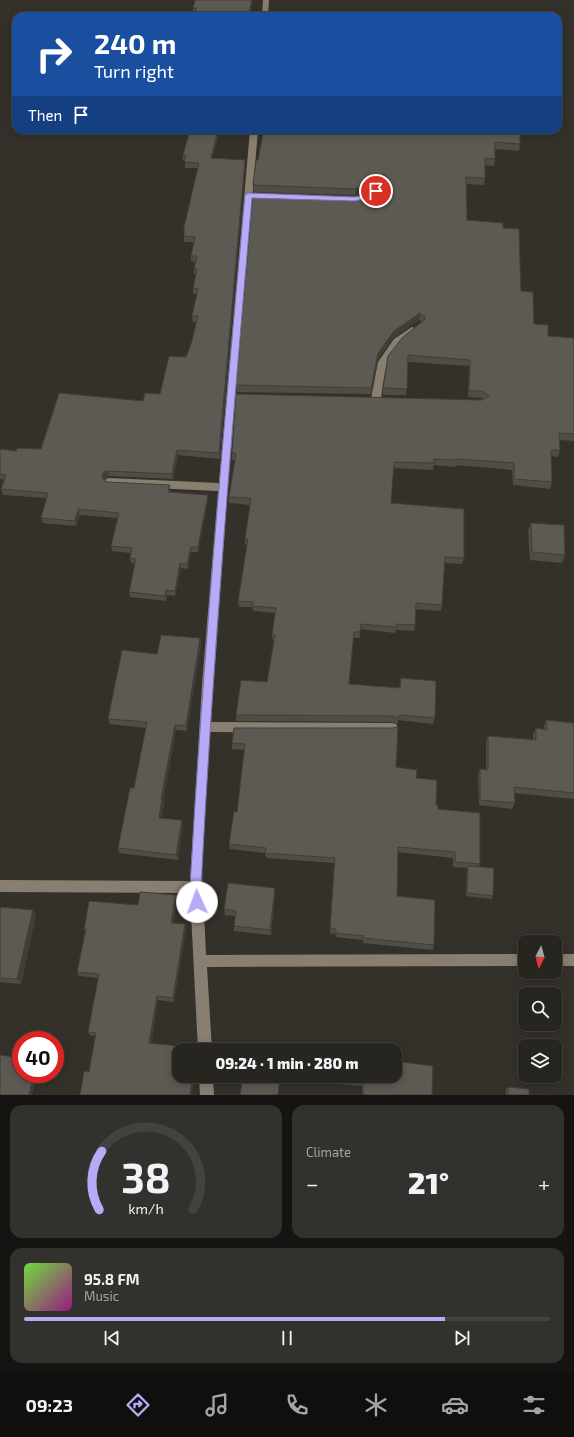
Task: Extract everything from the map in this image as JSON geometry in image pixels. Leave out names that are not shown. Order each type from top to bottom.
[{"type":"street","points":[[265,12],[266,0]]},
{"type":"street","points":[[205,1043],[196,887],[205,727],[223,487],[234,396],[252,195],[254,134]]},
{"type":"street","points":[[376,399],[382,362],[398,341],[419,324]]},
{"type":"street","points":[[110,482],[223,487]]},
{"type":"street","points":[[205,727],[392,728]]},
{"type":"street","points":[[0,886],[196,887]]},
{"type":"street","points":[[200,961],[518,960]]},
{"type":"street","points":[[562,960],[574,960]]},
{"type":"street","points":[[207,1083],[208,1095]]},
{"type":"building","points":[[195,0],[252,0],[249,12],[195,12],[196,8],[193,8]]},
{"type":"building","points":[[189,134],[217,134],[211,158],[245,160],[219,453],[177,450],[172,474],[108,471],[104,472],[102,476],[104,481],[108,482],[170,485],[168,492],[208,495],[198,547],[191,547],[187,564],[180,563],[175,591],[166,590],[165,596],[129,592],[136,559],[130,558],[132,548],[111,546],[119,513],[78,509],[75,521],[41,518],[48,493],[1,489],[6,475],[0,474],[0,449],[16,451],[17,448],[41,449],[59,393],[143,401],[145,393],[160,394],[169,356],[186,357],[192,341],[198,316],[192,316],[198,289],[193,288],[197,269],[194,269],[197,256],[191,256],[195,237],[184,236],[184,227],[199,163],[184,162],[186,155],[183,155]]},
{"type":"building","points":[[263,134],[520,134],[520,144],[495,142],[495,159],[485,158],[485,178],[466,177],[467,220],[503,223],[503,228],[519,229],[521,291],[533,292],[534,324],[548,325],[548,336],[574,338],[574,434],[559,433],[560,450],[551,450],[552,482],[514,479],[514,463],[457,459],[434,459],[434,463],[394,462],[391,503],[464,509],[464,558],[445,557],[442,605],[416,603],[415,625],[396,624],[396,627],[361,624],[360,632],[354,632],[349,684],[400,688],[401,678],[436,681],[435,718],[399,715],[398,718],[393,716],[236,715],[241,680],[267,682],[275,635],[272,635],[276,608],[253,606],[253,602],[238,601],[248,539],[245,539],[251,498],[229,497],[236,454],[232,453],[236,394],[482,400],[489,396],[482,391],[469,391],[470,360],[408,355],[407,389],[383,388],[388,356],[402,338],[424,320],[425,317],[420,313],[394,331],[378,353],[371,388],[236,385],[253,192],[355,196],[374,192],[387,179],[385,175],[379,175],[367,185],[355,189],[253,185],[256,160],[258,160]]},
{"type":"building","points":[[531,523],[564,525],[565,555],[532,552]]},
{"type":"building","points":[[161,635],[200,638],[186,726],[175,725],[161,799],[159,818],[182,820],[176,855],[118,848],[130,788],[134,788],[147,722],[108,719],[122,650],[157,654]]},
{"type":"building","points":[[546,720],[574,723],[574,793],[514,787],[515,803],[480,800],[480,769],[488,770],[488,736],[536,740],[536,728],[547,730]]},
{"type":"building","points":[[398,727],[396,767],[417,770],[416,778],[437,780],[436,805],[438,805],[438,809],[480,813],[480,864],[455,862],[455,852],[398,847],[397,896],[435,900],[434,945],[363,938],[364,936],[336,933],[336,929],[330,928],[335,858],[265,853],[266,848],[229,844],[234,811],[237,812],[245,744],[232,743],[234,728]]},
{"type":"building","points":[[468,866],[494,868],[493,896],[467,893]]},
{"type":"building","points":[[228,883],[275,888],[270,930],[234,926],[236,911],[224,909]]},
{"type":"building","points":[[140,892],[176,895],[171,923],[185,924],[173,998],[157,996],[149,1043],[172,1045],[172,1083],[192,1083],[190,1095],[80,1095],[84,1071],[89,1072],[96,1033],[88,1032],[99,974],[77,972],[86,929],[84,929],[89,901],[138,905]]},
{"type":"building","points":[[1,907],[33,910],[17,979],[0,978]]},
{"type":"building","points":[[0,1055],[12,1057],[12,1083],[32,1083],[29,1095],[0,1095]]},
{"type":"building","points":[[402,1062],[433,1066],[432,1095],[363,1095],[363,1083],[402,1083]]},
{"type":"building","points":[[242,1083],[279,1083],[278,1095],[240,1095]]},
{"type":"building","points":[[508,1087],[529,1089],[529,1095],[508,1095]]},
{"type":"route","points":[[197,902],[196,887],[204,740],[230,396],[248,195],[355,199],[370,195],[376,191]]}]
